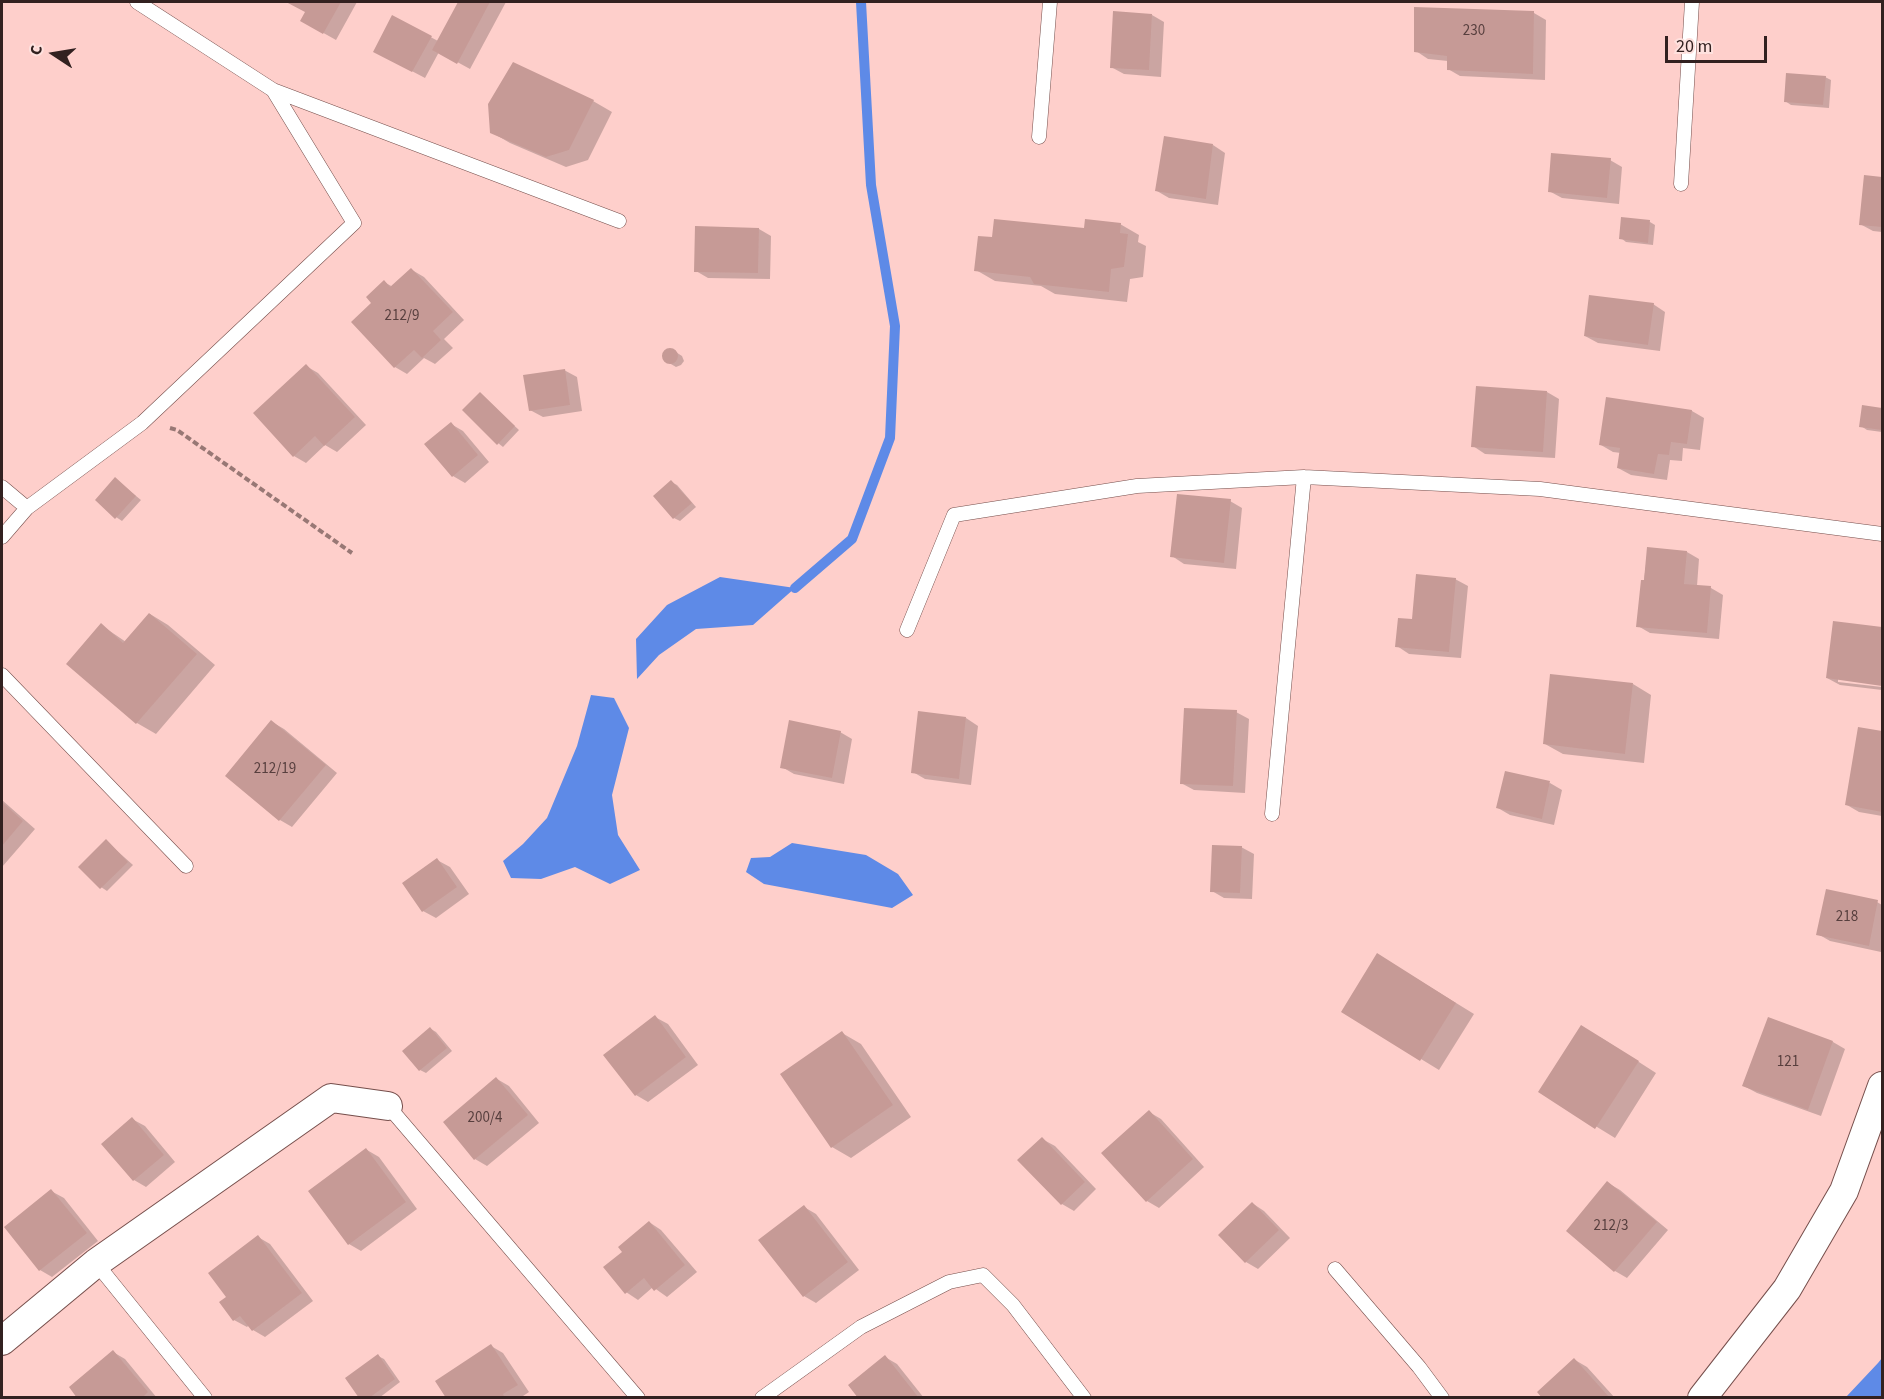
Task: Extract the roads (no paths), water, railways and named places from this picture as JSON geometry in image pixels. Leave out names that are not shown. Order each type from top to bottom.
[{"type":"street","points":[[1702,1398],[1787,1289],[1844,1191],[1882,1086]]},
{"type":"street","points":[[2,1341],[96,1263],[331,1098],[388,1106]]},
{"type":"lane","points":[[137,2],[273,90],[619,221]]},
{"type":"lane","points":[[1039,137],[1050,2]]},
{"type":"lane","points":[[1681,184],[1692,2]]},
{"type":"lane","points":[[2,537],[27,508],[142,423],[354,223],[273,90]]},
{"type":"lane","points":[[907,630],[954,515],[1137,486],[1304,477],[1540,489],[1882,534]]},
{"type":"lane","points":[[1272,814],[1304,477]]},
{"type":"lane","points":[[2,487],[27,508]]},
{"type":"lane","points":[[2,675],[186,866]]},
{"type":"lane","points":[[388,1106],[638,1398]]},
{"type":"lane","points":[[96,1263],[205,1398]]},
{"type":"lane","points":[[1335,1269],[1419,1367],[1442,1398]]},
{"type":"lane","points":[[762,1398],[861,1327],[949,1282],[982,1275],[1013,1305],[1084,1398]]},
{"type":"water","points":[[720,577],[795,588],[753,625],[696,629],[659,655],[637,679],[636,639],[667,605]]},
{"type":"water","points":[[591,695],[614,698],[629,728],[612,795],[618,835],[640,870],[610,884],[575,867],[541,879],[511,878],[503,861],[523,844],[547,818],[577,746]]},
{"type":"water","points":[[792,843],[866,855],[898,874],[913,895],[892,908],[764,884],[746,872],[751,858],[770,857]]},
{"type":"water","points":[[1882,1358],[1882,1397],[1846,1397],[1878,1363]]},
{"type":"waterway","points":[[795,588],[852,539],[890,438],[895,326],[871,185],[861,2]]}]
